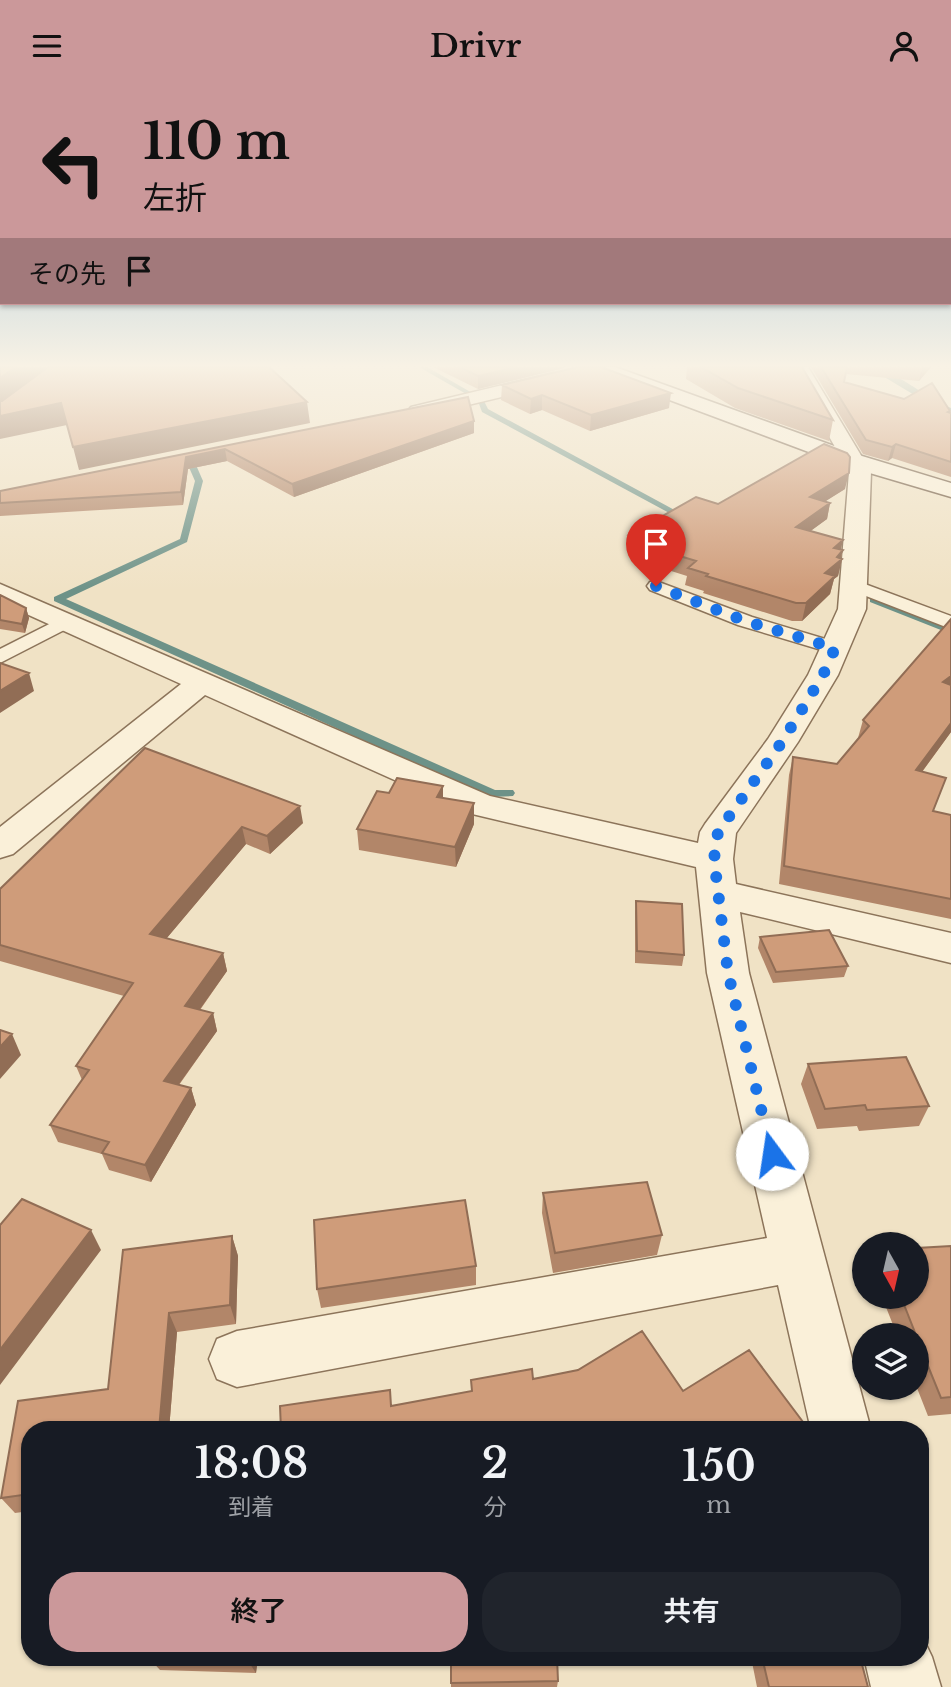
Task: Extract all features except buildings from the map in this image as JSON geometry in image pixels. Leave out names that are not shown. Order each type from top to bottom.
[{"type":"street","points":[[801,441],[854,461],[951,490]]},
{"type":"street","points":[[839,1421],[728,973],[716,876],[718,832],[782,742],[823,675],[852,609],[860,472],[843,441]]},
{"type":"street","points":[[0,592],[480,805],[951,948]]},
{"type":"street","points":[[0,846],[202,682]]},
{"type":"street","points":[[237,1359],[797,1257]]},
{"type":"street","points":[[900,1666],[906,1687]]},
{"type":"lane","points":[[854,585],[951,623]]},
{"type":"lane","points":[[656,586],[745,621],[835,648]]},
{"type":"lane","points":[[0,657],[67,621]]},
{"type":"waterway","points":[[543,441],[689,520]]},
{"type":"waterway","points":[[192,465],[199,481],[184,540],[58,599],[493,794],[509,793]]},
{"type":"waterway","points":[[874,600],[951,631]]},
{"type":"route","points":[[656,586],[745,621],[835,648],[823,675],[782,742],[718,832],[714,859],[728,973],[772,1154]]}]
